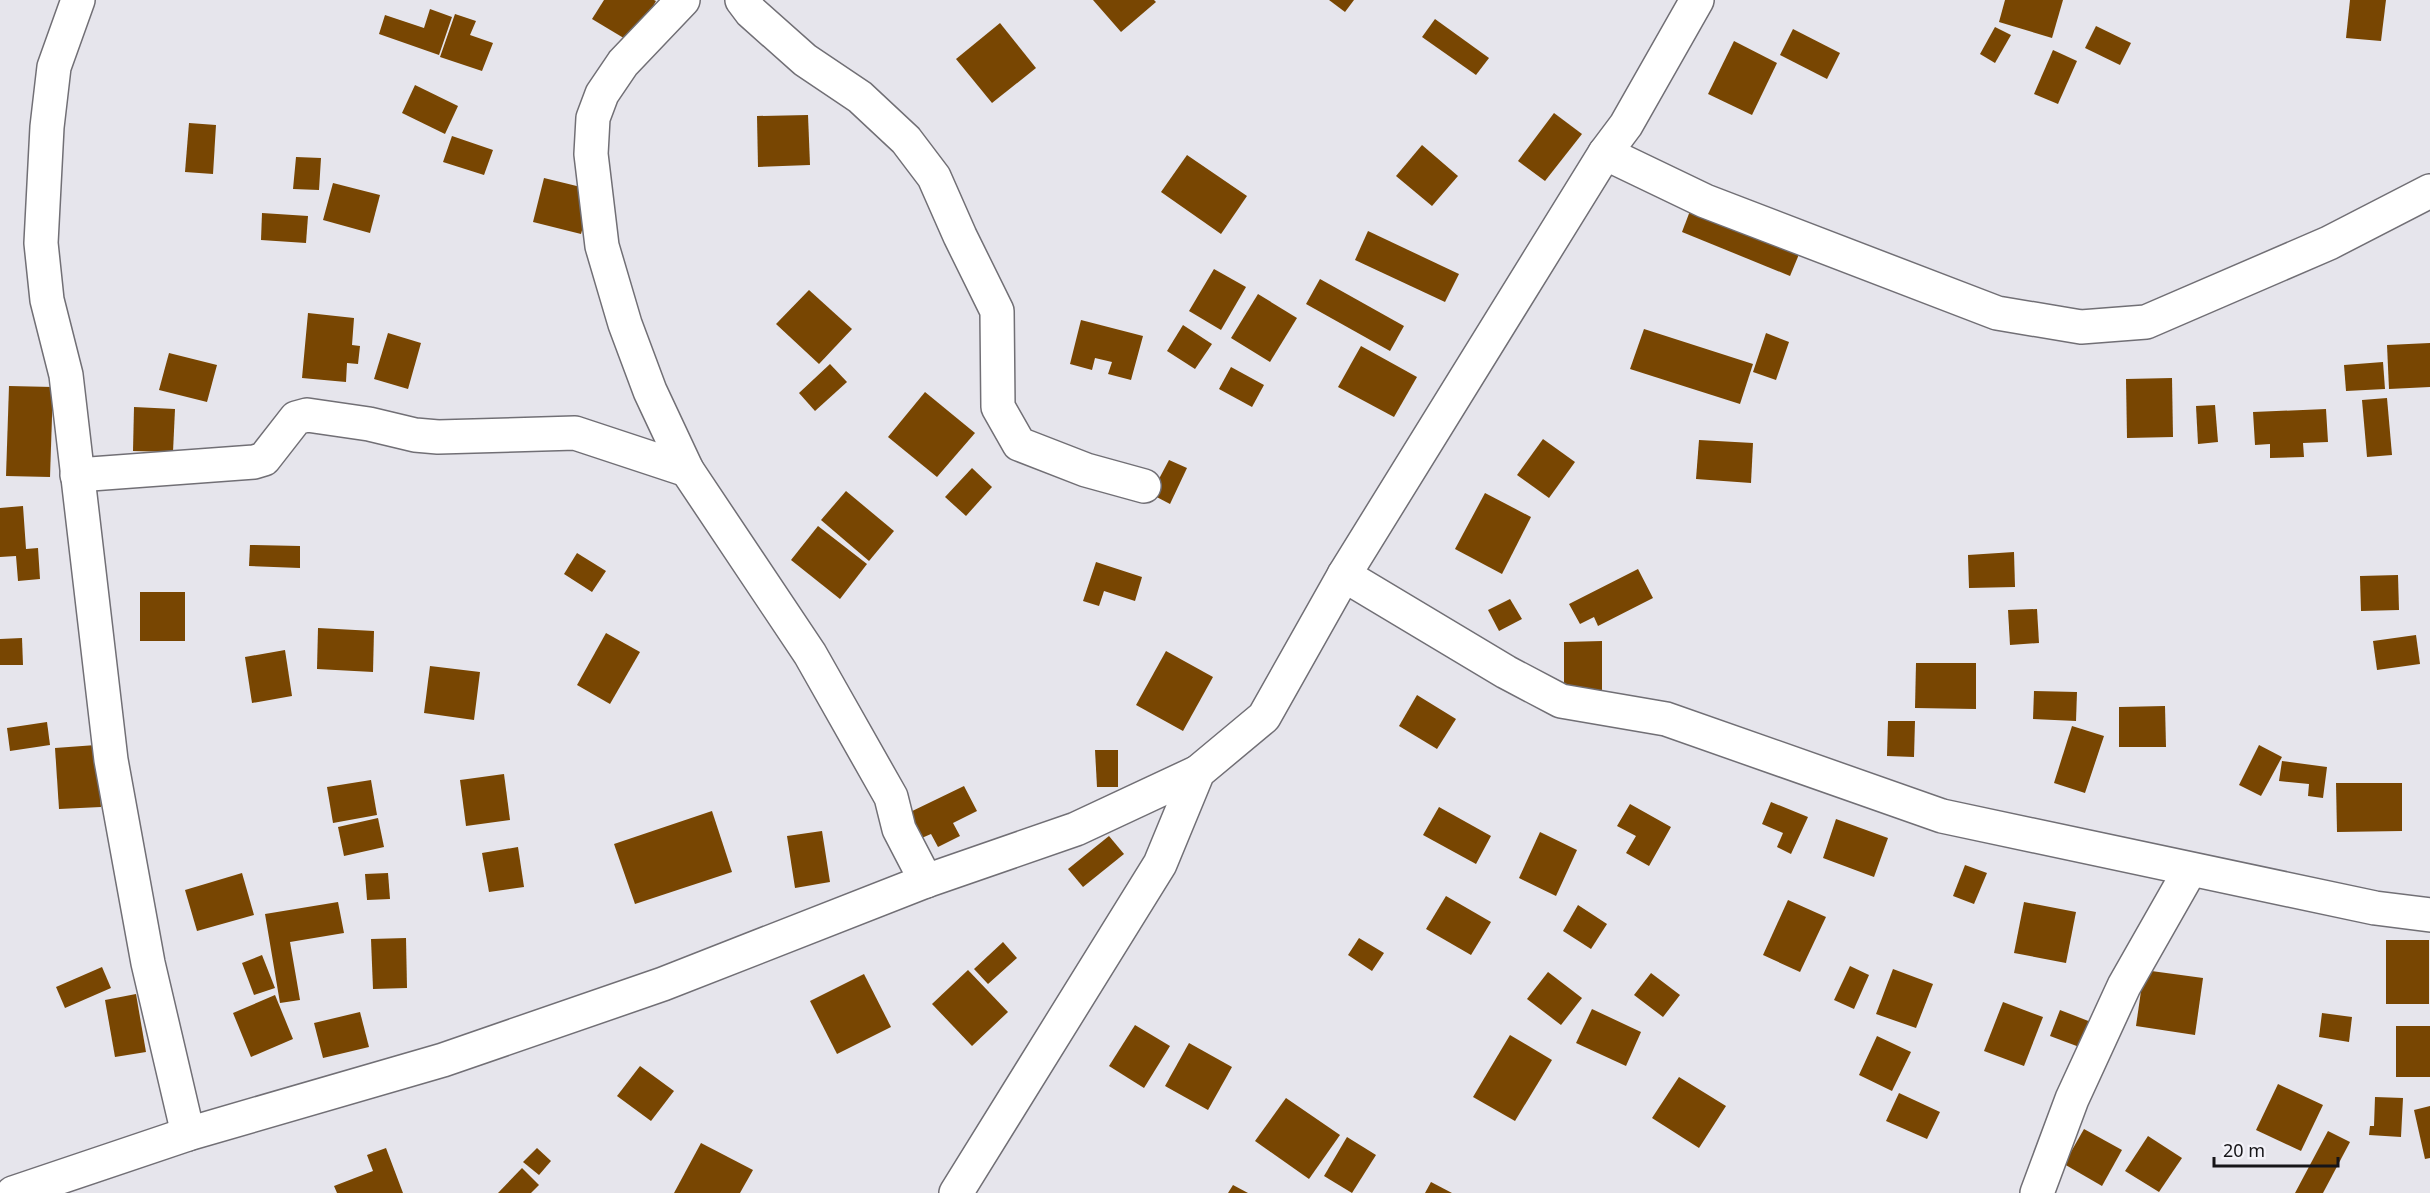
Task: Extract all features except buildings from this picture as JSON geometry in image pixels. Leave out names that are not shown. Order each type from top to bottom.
[{"type":"street","points":[[78,0],[54,67],[47,127],[41,243],[47,300],[66,375],[111,760],[148,963],[188,1134]]},
{"type":"street","points":[[683,0],[623,63],[602,94],[593,118],[591,154],[602,246],[625,324],[650,391],[687,470],[810,654],[891,797],[899,829],[926,881]]},
{"type":"street","points":[[742,0],[751,12],[805,60],[868,104],[906,140],[934,177],[997,311],[998,407],[1019,444],[1086,470],[1144,486]]},
{"type":"street","points":[[14,1193],[188,1134],[443,1060],[663,984],[926,881],[1076,829],[1198,772],[1264,717],[1344,574],[1605,153],[1626,125],[1697,0]]},
{"type":"street","points":[[1605,153],[1705,201],[1997,313],[2081,327],[2146,322],[2328,243],[2430,191]]},
{"type":"street","points":[[77,475],[254,462],[264,459],[296,418],[307,415],[369,424],[415,435],[438,437],[574,433],[687,470]]},
{"type":"street","points":[[1344,574],[1506,672],[1561,701],[1666,718],[1942,816],[2374,908],[2430,915]]},
{"type":"street","points":[[956,1193],[1160,864],[1198,772]]},
{"type":"street","points":[[2037,1193],[2072,1099],[2124,986],[2190,870]]}]
